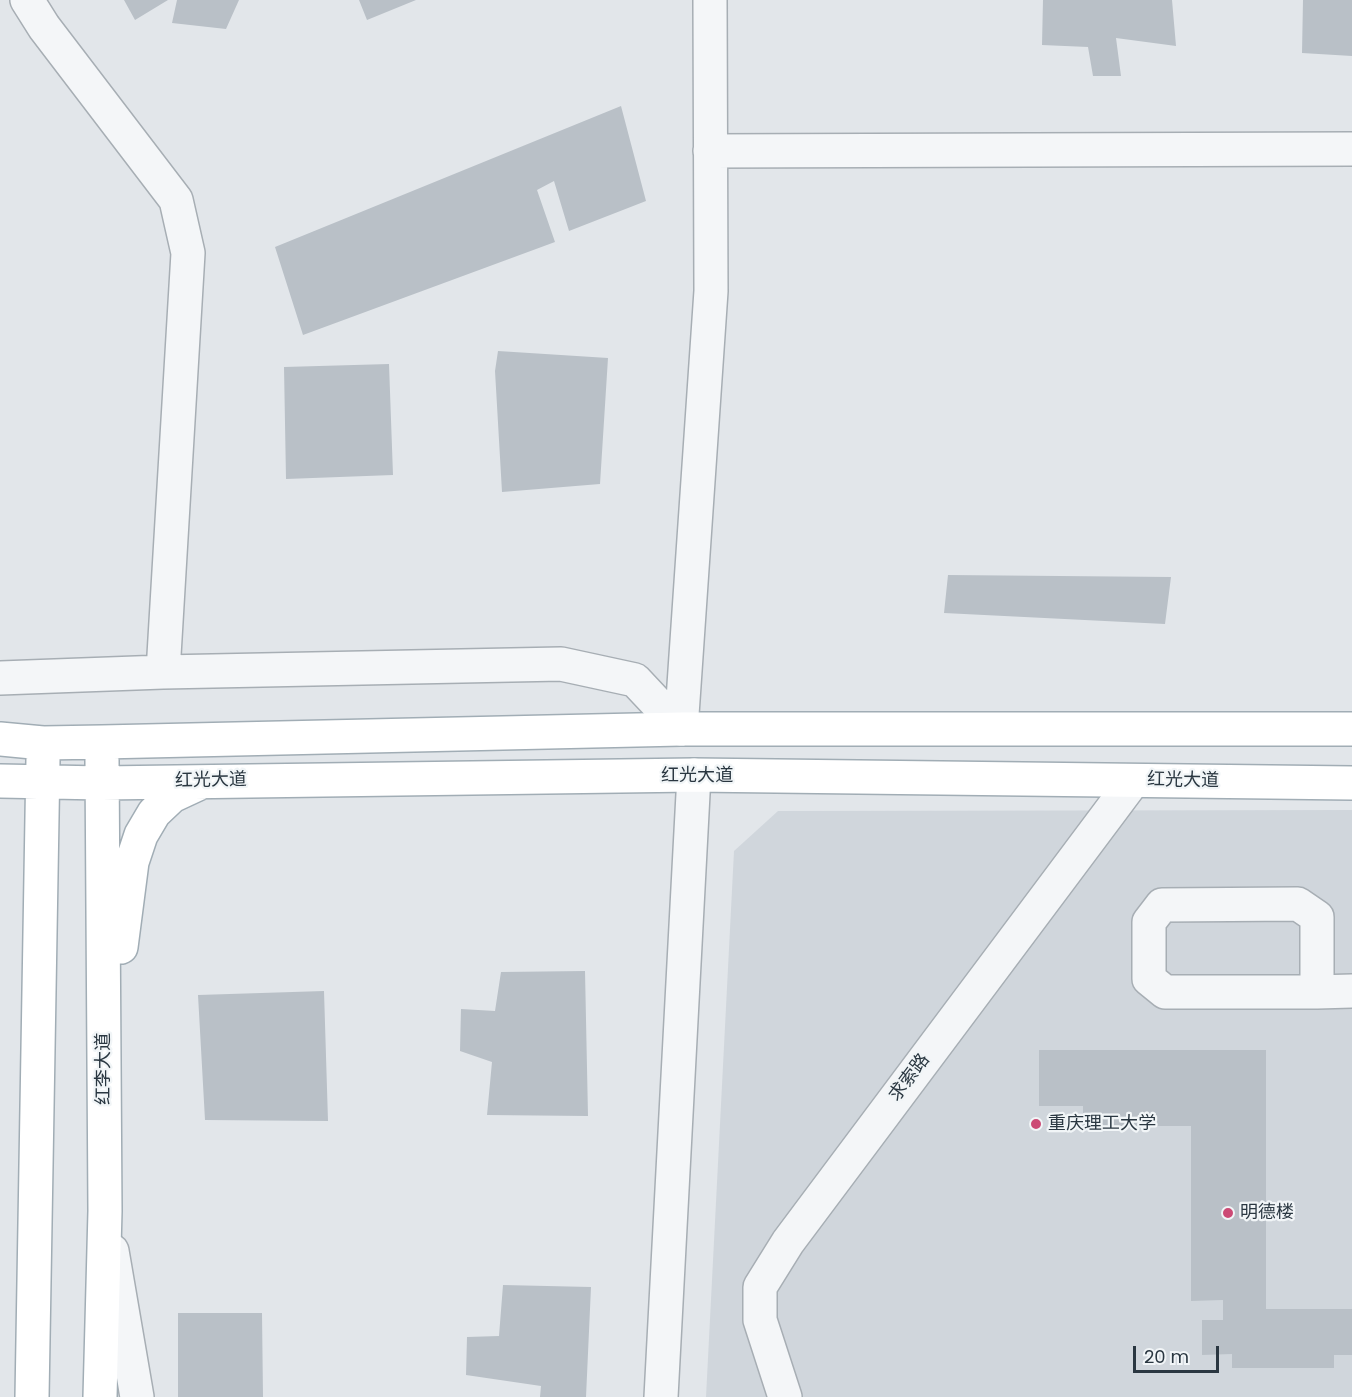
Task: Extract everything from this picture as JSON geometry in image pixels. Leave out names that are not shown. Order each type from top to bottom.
[{"type":"main road","points":[[0,739],[43,743],[681,729],[1352,729]]},
{"type":"main road","name":"红李大道","points":[[100,1397],[105,1211],[102,742]]},
{"type":"main road","points":[[32,1397],[43,743]]},
{"type":"main road","name":"红光大道","points":[[0,781],[102,783],[694,775],[1352,783]]},
{"type":"main road","points":[[104,1074],[132,862],[141,835],[154,813],[172,796],[204,781]]},
{"type":"street","points":[[27,0],[44,27],[176,200],[188,253],[163,672]]},
{"type":"street","points":[[681,729],[711,291],[710,0]]},
{"type":"street","points":[[710,151],[1352,149]]},
{"type":"street","points":[[0,678],[163,672],[561,664],[635,680],[681,729]]},
{"type":"street","points":[[661,1397],[694,775]]},
{"type":"street","name":"求索路","points":[[785,1397],[760,1320],[759,1287],[788,1242],[1133,781]]},
{"type":"street","points":[[1317,992],[1317,917],[1298,904],[1162,905],[1149,922],[1149,979],[1165,992],[1317,992],[1352,991]]},
{"type":"street","points":[[105,1211],[137,1397]]},
{"type":"shaded area","name":"重庆理工大学","points":[[1352,810],[1352,1397],[706,1397],[734,851],[778,811]]},
{"type":"building","points":[[124,0],[168,0],[135,20]]},
{"type":"building","points":[[177,0],[239,0],[226,29],[172,23]]},
{"type":"building","points":[[359,0],[416,0],[367,20]]},
{"type":"building","points":[[1043,0],[1172,0],[1176,46],[1116,38],[1121,76],[1093,76],[1088,47],[1042,45]]},
{"type":"building","points":[[1303,0],[1352,0],[1352,56],[1302,53]]},
{"type":"building","points":[[621,106],[646,201],[569,231],[554,181],[537,190],[555,242],[303,335],[275,247]]},
{"type":"building","points":[[498,351],[608,358],[600,484],[502,492],[495,371]]},
{"type":"building","points":[[389,364],[393,475],[286,479],[284,367]]},
{"type":"building","points":[[948,575],[1171,577],[1165,624],[944,613]]},
{"type":"building","points":[[585,971],[588,1116],[487,1115],[492,1062],[460,1051],[461,1009],[495,1011],[501,972]]},
{"type":"building","points":[[324,991],[328,1121],[205,1120],[198,995]]},
{"type":"building","name":"明德楼","points":[[1039,1050],[1266,1050],[1266,1309],[1352,1309],[1352,1355],[1334,1355],[1334,1368],[1232,1368],[1232,1354],[1202,1355],[1202,1320],[1223,1320],[1223,1300],[1191,1301],[1191,1126],[1083,1126],[1083,1106],[1039,1106]]},
{"type":"building","points":[[503,1285],[591,1287],[586,1397],[540,1397],[541,1386],[466,1375],[467,1337],[499,1336]]},
{"type":"building","points":[[178,1313],[262,1313],[263,1397],[178,1397]]},
{"type":"place","name":"重庆理工大学","points":[[1036,1124]]},
{"type":"place","name":"明德楼","points":[[1228,1213]]}]
